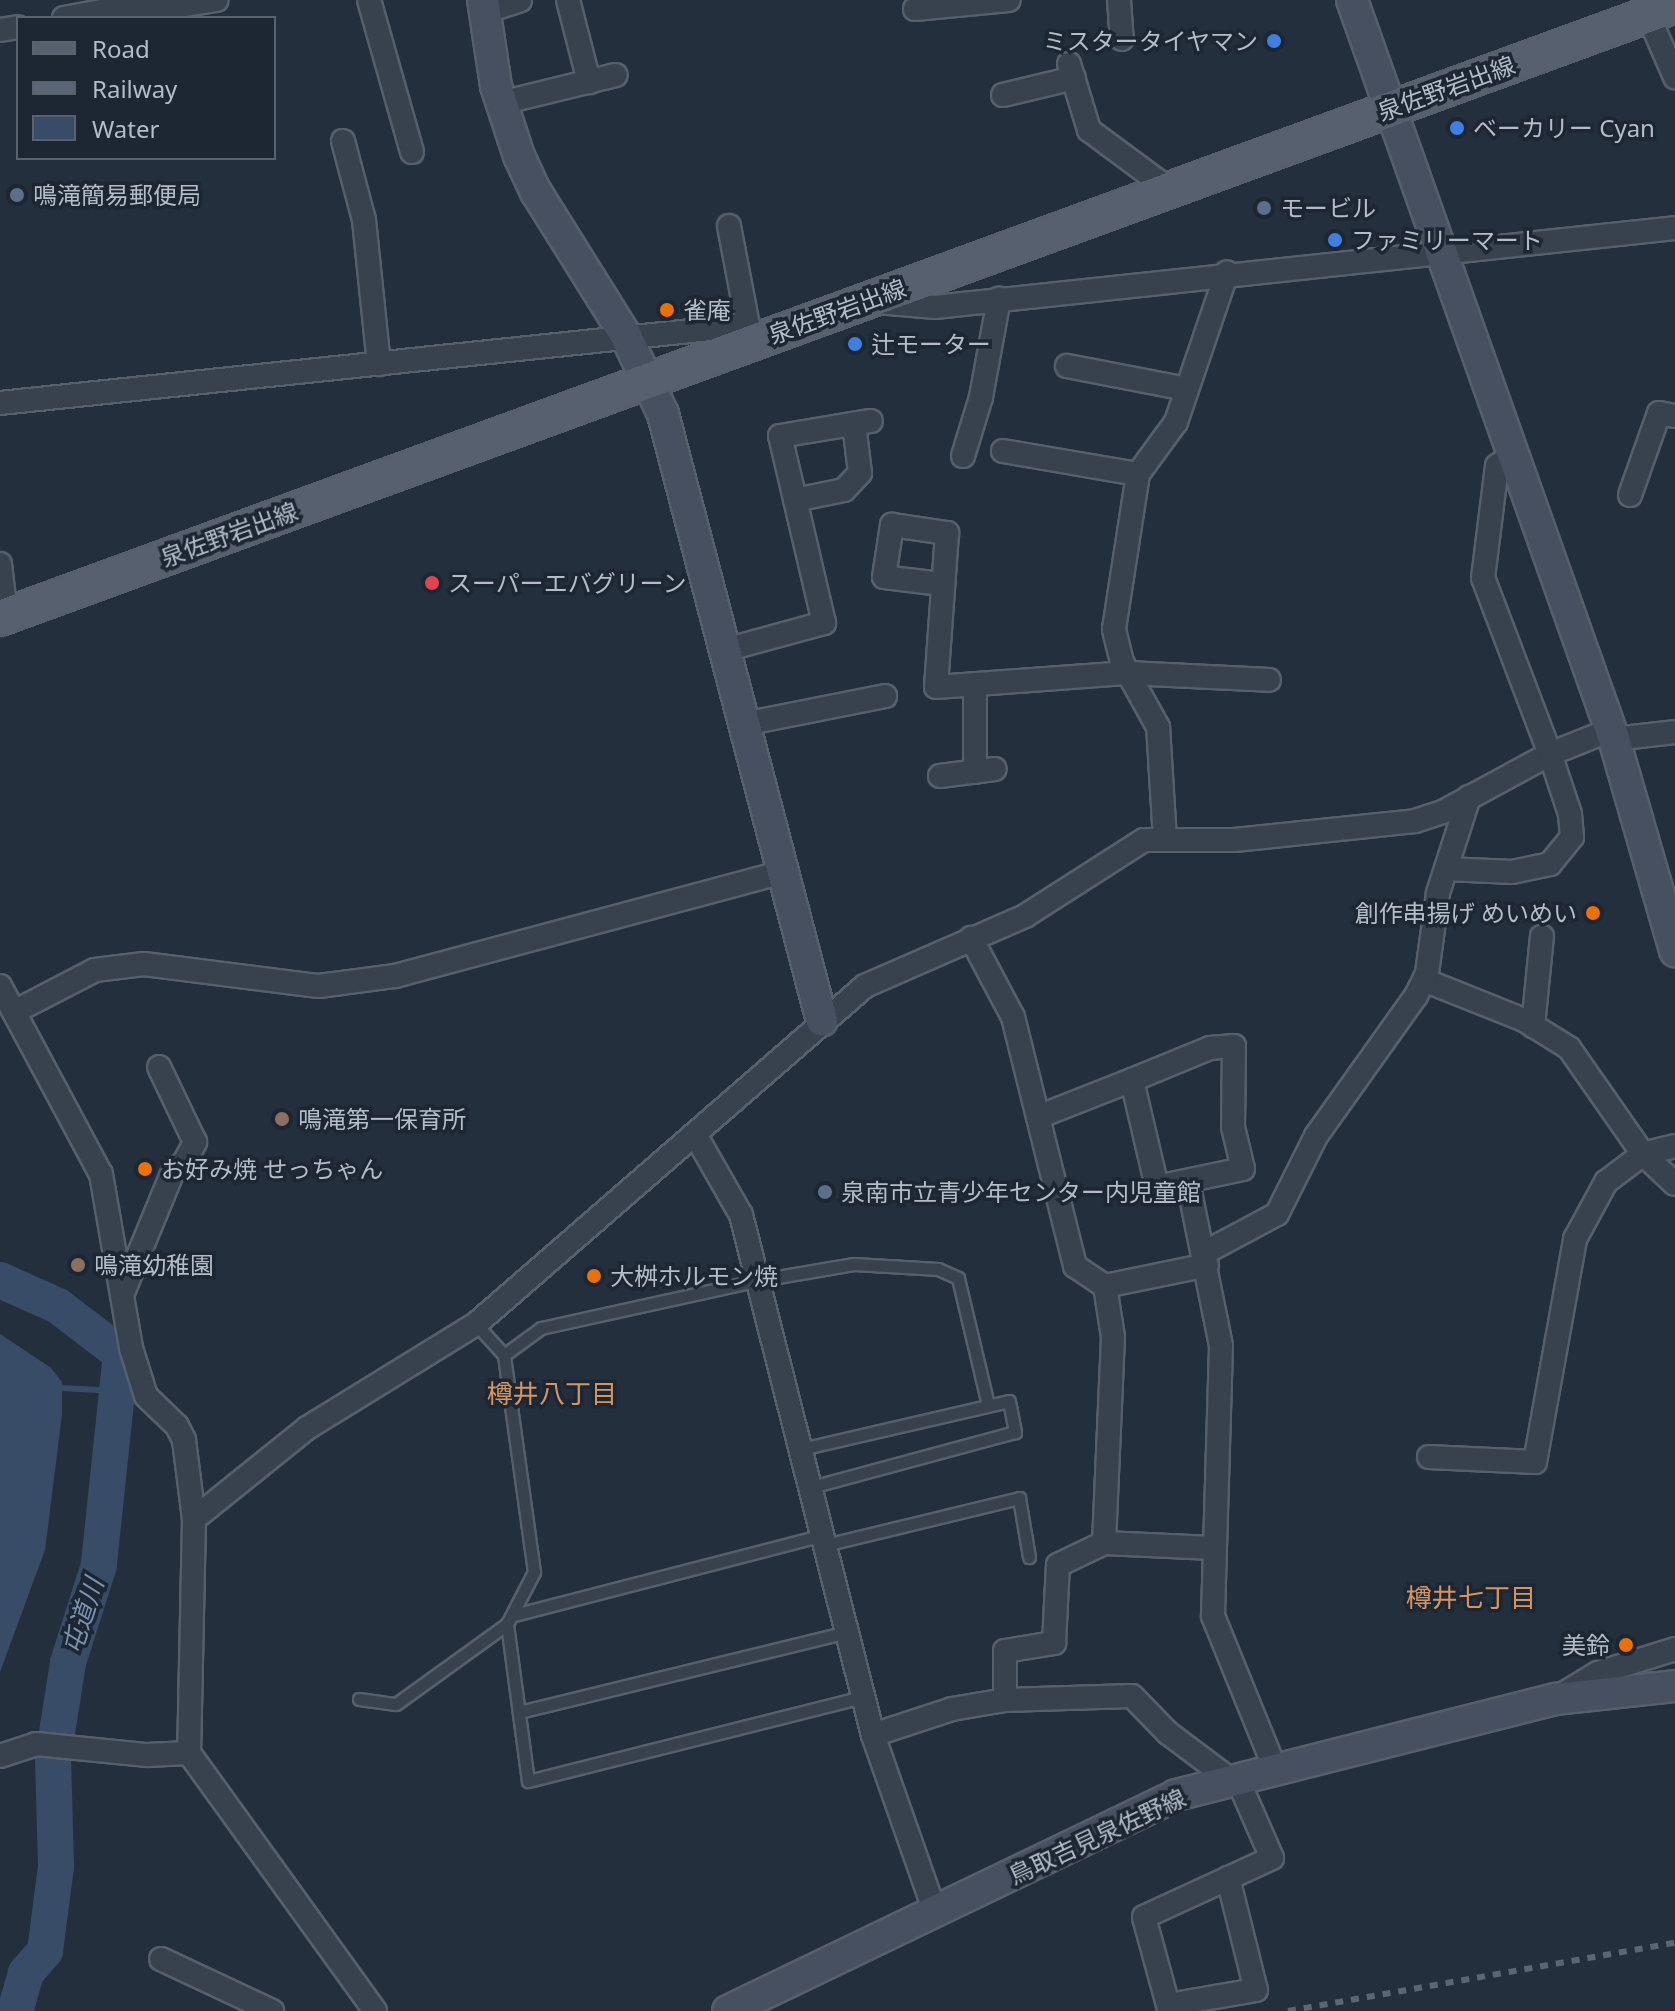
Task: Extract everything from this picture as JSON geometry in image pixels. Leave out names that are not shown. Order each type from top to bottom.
[{"type":"main road","name":"泉佐野岩出線","points":[[3,617],[649,378],[749,333],[864,300],[1662,10]]},
{"type":"street","points":[[75,16],[133,5],[173,7],[216,0]]},
{"type":"street","points":[[369,0],[412,152]]},
{"type":"street","points":[[520,0],[484,6],[501,103],[536,192],[649,378],[725,650],[822,1021]]},
{"type":"street","points":[[568,0],[589,82]]},
{"type":"street","points":[[915,9],[1009,0]]},
{"type":"street","points":[[1119,0],[1122,39]]},
{"type":"street","points":[[1352,0],[1388,110],[1441,250],[1612,734],[1675,951]]},
{"type":"street","points":[[1662,10],[1675,77]]},
{"type":"street","points":[[1003,95],[1072,71],[1089,130],[1170,190]]},
{"type":"street","points":[[501,103],[616,75]]},
{"type":"street","points":[[343,141],[364,220],[379,364]]},
{"type":"street","points":[[0,403],[626,336],[749,333],[729,226]]},
{"type":"street","points":[[864,300],[935,307],[1227,272],[1675,228]]},
{"type":"street","points":[[1165,840],[1158,727],[1128,673],[1114,629],[1138,474],[1176,422],[1227,272]]},
{"type":"street","points":[[963,456],[981,397],[999,299]]},
{"type":"street","points":[[1067,366],[1187,389]]},
{"type":"street","points":[[1630,495],[1659,413],[1675,416]]},
{"type":"street","points":[[725,650],[824,623],[795,500],[780,436],[862,423],[860,473],[844,490],[795,500]]},
{"type":"street","points":[[1003,451],[1138,474]]},
{"type":"street","points":[[1446,869],[1512,872],[1550,864],[1564,852],[1572,837],[1570,814],[1550,754],[1483,578],[1497,466],[1512,455]]},
{"type":"street","points":[[0,564],[3,617]]},
{"type":"street","points":[[941,584],[936,687],[1128,673],[1269,680]]},
{"type":"street","points":[[940,776],[985,770],[975,684]]},
{"type":"street","points":[[744,724],[885,696]]},
{"type":"street","points":[[194,1519],[307,1428],[476,1324],[696,1136],[822,1021],[899,967],[1025,916],[1144,840],[1387,826],[1443,812],[1550,754],[1612,734],[1675,732]]},
{"type":"street","points":[[1105,1286],[1205,1259],[1277,1214],[1316,1136],[1424,980],[1446,869],[1469,797]]},
{"type":"street","points":[[14,1012],[95,970],[144,964],[319,986],[395,976],[783,872]]},
{"type":"street","points":[[1533,1026],[1542,936]]},
{"type":"street","points":[[971,938],[1013,1017],[1075,1266],[1105,1286],[1113,1337],[1104,1543]]},
{"type":"street","points":[[1424,980],[1533,1026],[1569,1048],[1589,1070],[1643,1154],[1675,1184]]},
{"type":"street","points":[[0,986],[101,1174],[122,1295],[146,1396],[177,1426],[184,1440],[194,1519],[189,1753],[367,2008]]},
{"type":"street","points":[[1038,1117],[1210,1048],[1234,1046],[1233,1127],[1243,1169],[1157,1187],[1132,1080]]},
{"type":"street","points":[[122,1295],[173,1171],[184,1163],[195,1142],[159,1067]]},
{"type":"street","points":[[696,1136],[741,1215],[760,1280],[873,1735],[935,1912]]},
{"type":"street","points":[[1429,1457],[1522,1464],[1540,1456],[1575,1239],[1606,1182],[1643,1154],[1675,1146]]},
{"type":"street","points":[[1188,1182],[1221,1346],[1213,1616],[1276,1771]]},
{"type":"street","points":[[1005,1700],[1005,1651],[1054,1643],[1058,1565],[1104,1543],[1213,1548]]},
{"type":"street","points":[[1556,1699],[1598,1673],[1675,1649]]},
{"type":"street","name":"鳥取吉見泉佐野線","points":[[728,2011],[1176,1795],[1556,1699],[1675,1686]]},
{"type":"street","points":[[873,1735],[952,1709],[1005,1700],[1132,1696],[1168,1733],[1235,1781],[1272,1858],[1228,1878],[1144,1917],[1168,2005],[1256,1990],[1228,1878]]},
{"type":"street","points":[[0,1756],[36,1744],[147,1755],[189,1753]]},
{"type":"street","points":[[161,1959],[272,2011]]},
{"type":"lane","points":[[504,1355],[541,1328],[760,1280],[854,1264],[938,1269],[958,1278],[988,1405]]},
{"type":"lane","points":[[476,1324],[504,1355],[535,1558],[511,1620],[528,1781],[863,1697]]},
{"type":"lane","points":[[801,1449],[1009,1401],[1015,1432],[811,1487]]},
{"type":"lane","points":[[359,1699],[396,1704],[511,1620],[824,1540],[1019,1498],[1029,1557]]},
{"type":"lane","points":[[519,1712],[847,1632]]},
{"type":"water","points":[[0,1334],[51,1368],[62,1382],[62,1414],[45,1550],[0,1672]]},
{"type":"waterway","name":"屯道川","points":[[0,1280],[58,1306],[121,1354],[99,1565],[68,1663],[53,1758],[56,1867],[45,1951],[26,1973],[15,2011]]},
{"type":"waterway","points":[[62,1388],[116,1391]]},
{"type":"railway","points":[[1288,2011],[1675,1943]]},
{"type":"place","name":"ミスタータイヤマン","points":[[1274,41]]},
{"type":"place","name":"ベーカリー Cyan","points":[[1457,128]]},
{"type":"place","name":"鳴滝簡易郵便局","points":[[17,195]]},
{"type":"place","name":"モービル","points":[[1264,208]]},
{"type":"place","name":"ファミリーマート","points":[[1335,240]]},
{"type":"place","name":"雀庵","points":[[667,310]]},
{"type":"place","name":"辻モーター","points":[[855,344]]},
{"type":"place","name":"スーパーエバグリーン","points":[[432,583]]},
{"type":"place","name":"創作串揚げ めいめい","points":[[1593,913]]},
{"type":"place","name":"鳴滝第一保育所","points":[[282,1119]]},
{"type":"place","name":"お好み焼 せっちゃん","points":[[145,1169]]},
{"type":"place","name":"泉南市立青少年センター内児童館","points":[[825,1192]]},
{"type":"place","name":"鳴滝幼稚園","points":[[78,1265]]},
{"type":"place","name":"大桝ホルモン焼","points":[[594,1276]]},
{"type":"place","name":"美鈴","points":[[1626,1645]]},
{"type":"district","name":"樽井八丁目","points":[[552,1394]]},
{"type":"district","name":"樽井七丁目","points":[[1471,1598]]}]
